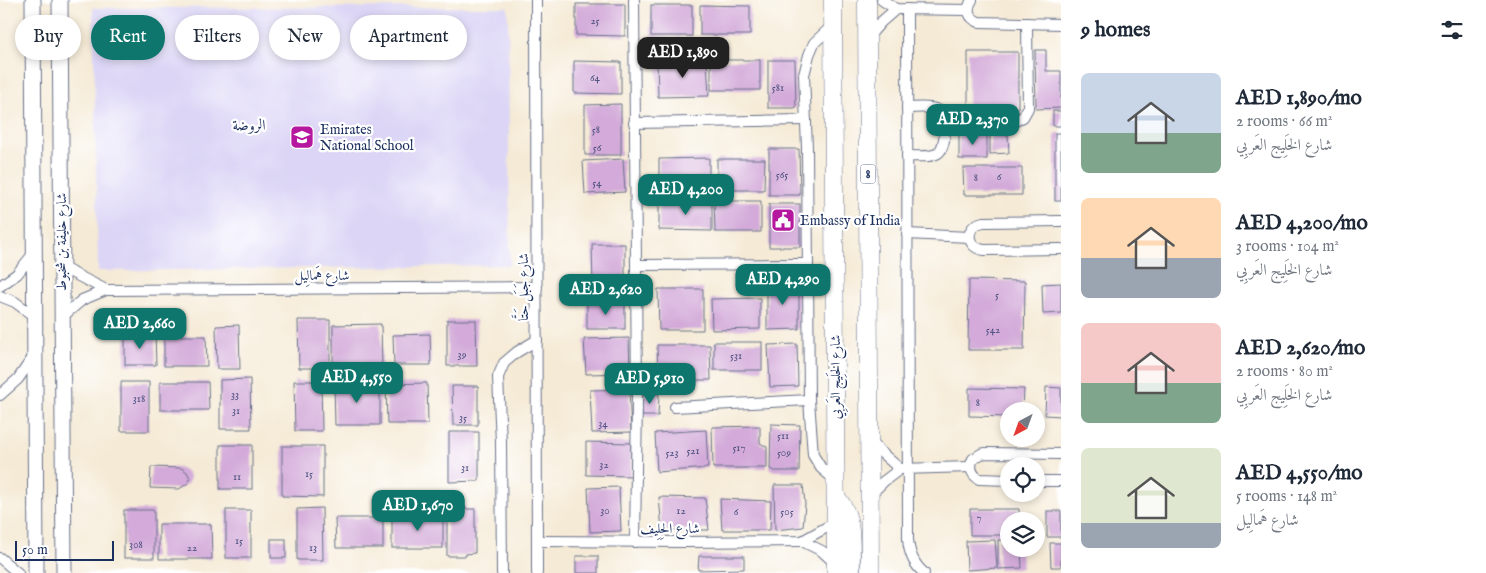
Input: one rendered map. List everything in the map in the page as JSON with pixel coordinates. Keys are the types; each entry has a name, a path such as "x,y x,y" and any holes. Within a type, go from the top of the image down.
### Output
{"highway":[{"name":"شارع الخَلِيج العَربِي","path":"832,0 835,488 841,570"},
{"name":"8","path":"867,0 870,573"},
{"path":"835,488 848,517 841,570"}],"main road":[{"name":"شارع خليفة بن شخبوط","path":"33,0 36,573"},
{"name":"شارع خليفة بن شخبوط","path":"61,1 64,573"}],"street":[{"name":"شارع جَبَل حَتَّا","path":"536,0 537,573"},
{"path":"634,0 637,404 635,542"},
{"path":"882,0 902,9 970,5 971,18 979,22 1061,24"},
{"path":"867,38 881,22 902,9"},
{"path":"902,9 907,108 904,469 908,547 914,562 924,573"},
{"path":"944,119 1014,122 1023,117 1028,103 1027,23"},
{"path":"833,25 814,43 804,75 810,400 813,455 835,488"},
{"path":"907,108 934,109 941,113 944,119 944,145 938,153 934,155 907,156"},
{"path":"634,123 806,120"},
{"path":"1061,222 983,222 972,228 970,236 970,241 976,248 984,250 1061,249"},
{"path":"907,234 970,236"},
{"path":"0,286 17,274 34,253"},
{"path":"636,265 808,264"},
{"name":"شارع هَمالِيل","path":"61,267 106,290"},
{"name":"شارع هَمالِيل","path":"62,317 82,300 106,290 537,287"},
{"path":"0,296 15,302 35,317"},
{"path":"502,573 501,442 498,377 504,363 517,352 537,340"},
{"path":"0,395 18,379 35,356"},
{"name":"شارع الخَلِيج العَربِي","path":"675,408 810,400"},
{"path":"869,440 884,455 904,469"},
{"path":"1000,480 979,479 972,472 973,459 981,454 1061,454"},
{"path":"869,496 884,481 904,469 971,467"},
{"path":"1045,481 1061,481"},
{"name":"شارع الحِلِيف","path":"538,540 635,542 802,540 836,522"},
{"path":"802,540 822,551 841,570"},
{"path":"0,558 18,573"}],"shaded area":[{"name":"Emirates National School","path":"508,7 510,265 98,271 94,60 165,60 165,15 93,15 93,8"}],"building":[{"path":"576,4 625,4 625,36 576,35"},
{"path":"651,5 692,5 692,36 651,36"},
{"path":"700,5 750,6 750,35 700,35"},
{"path":"1035,50 1046,50 1046,71 1061,71 1061,108 1036,109"},
{"path":"968,52 1018,52 1018,112 968,112"},
{"path":"707,60 709,96 658,97 657,61"},
{"path":"711,60 760,60 760,90 711,90"},
{"path":"768,60 795,60 796,108 768,108"},
{"path":"574,61 621,62 621,94 574,93"},
{"path":"621,104 621,155 585,155 585,105"},
{"path":"1053,111 1061,111 1061,126 1053,126"},
{"path":"1055,133 1061,133 1061,201 1055,201"},
{"path":"959,134 987,134 987,159 959,159"},
{"path":"990,135 1008,135 1009,153 990,154"},
{"path":"769,149 799,149 800,195 769,195"},
{"path":"709,158 709,190 659,191 659,159"},
{"path":"623,159 625,192 585,194 583,161"},
{"path":"717,159 765,159 764,190 717,190"},
{"path":"963,168 1022,168 1022,195 964,195"},
{"path":"714,201 761,201 761,232 715,232"},
{"path":"659,202 712,203 712,231 659,230"},
{"path":"769,204 800,204 800,247 769,247"},
{"path":"592,244 625,244 625,288 593,288"},
{"path":"969,280 1025,281 1024,350 968,350"},
{"path":"767,283 799,283 799,329 767,330"},
{"path":"1061,283 1061,313 1043,314 1042,284"},
{"path":"658,289 703,289 703,330 659,330"},
{"path":"760,298 760,329 712,330 711,299"},
{"path":"587,303 625,303 625,329 587,329"},
{"path":"298,320 330,320 330,368 299,368"},
{"path":"447,320 476,320 477,366 447,366"},
{"path":"381,324 382,366 333,366 333,325"},
{"path":"239,325 240,369 217,369 216,326"},
{"path":"125,334 155,334 156,365 125,365"},
{"path":"430,334 431,365 394,365 393,335"},
{"path":"164,336 206,336 207,366 164,366"},
{"path":"629,338 630,373 586,374 584,339"},
{"path":"714,342 762,342 762,370 714,370"},
{"path":"797,344 798,386 770,387 768,345"},
{"path":"657,345 710,345 711,380 658,380"},
{"path":"250,379 251,429 220,429 220,380"},
{"path":"294,381 321,381 322,431 295,431"},
{"path":"121,382 149,382 149,431 121,431"},
{"path":"160,382 208,382 209,410 160,410"},
{"path":"427,383 428,424 387,424 386,384"},
{"path":"334,384 380,384 380,425 335,425"},
{"path":"452,386 478,386 478,425 453,425"},
{"path":"1046,387 1061,388 1061,416 1045,415"},
{"path":"969,388 1024,389 1023,402 1000,402 1000,417 969,416"},
{"path":"629,389 631,432 592,433 590,390"},
{"path":"643,394 659,394 658,416 642,416"},
{"path":"771,424 800,425 799,471 775,471 770,469"},
{"path":"760,426 760,443 767,447 767,468 713,468 712,427"},
{"path":"706,430 708,468 657,472 655,433"},
{"path":"449,432 479,432 479,481 449,482"},
{"path":"586,442 631,443 631,476 586,475"},
{"path":"220,445 252,445 252,489 220,489"},
{"path":"282,446 323,446 323,497 282,496"},
{"path":"151,467 181,468 187,472 190,478 187,484 179,489 150,488"},
{"path":"774,485 803,485 805,504 803,527 775,530"},
{"path":"619,487 621,531 590,532 588,488"},
{"path":"659,497 705,498 709,530 662,530"},
{"path":"720,499 771,501 770,530 722,530"},
{"path":"447,506 465,506 465,509 475,509 475,553 466,554 466,556 447,556"},
{"path":"322,508 323,560 297,560 297,509"},
{"path":"970,509 1019,509 1019,512 1000,512 1000,535 970,535"},
{"path":"124,510 154,510 154,558 124,558"},
{"path":"226,510 251,510 251,558 226,558"},
{"path":"1047,511 1061,511 1061,537 1047,537"},
{"path":"392,516 443,516 443,548 392,548"},
{"path":"335,518 383,518 383,548 336,548"},
{"path":"159,524 211,524 212,559 159,559"},
{"path":"271,539 286,539 286,558 271,558"},
{"path":"995,540 997,568 967,570 966,541"},
{"path":"998,540 1000,540 1000,557 1021,557 1022,568 998,569"},
{"path":"1050,543 1061,543 1061,567 1051,567"},
{"path":"576,556 598,556 598,573 576,573"},
{"path":"699,556 744,556 744,569 698,570"}],"place":[{"name":"Emirates National School","path":"302,137"},
{"name":"Embassy of India","path":"783,220"}],"district":[{"name":"الروضة","path":"249,125"}]}
